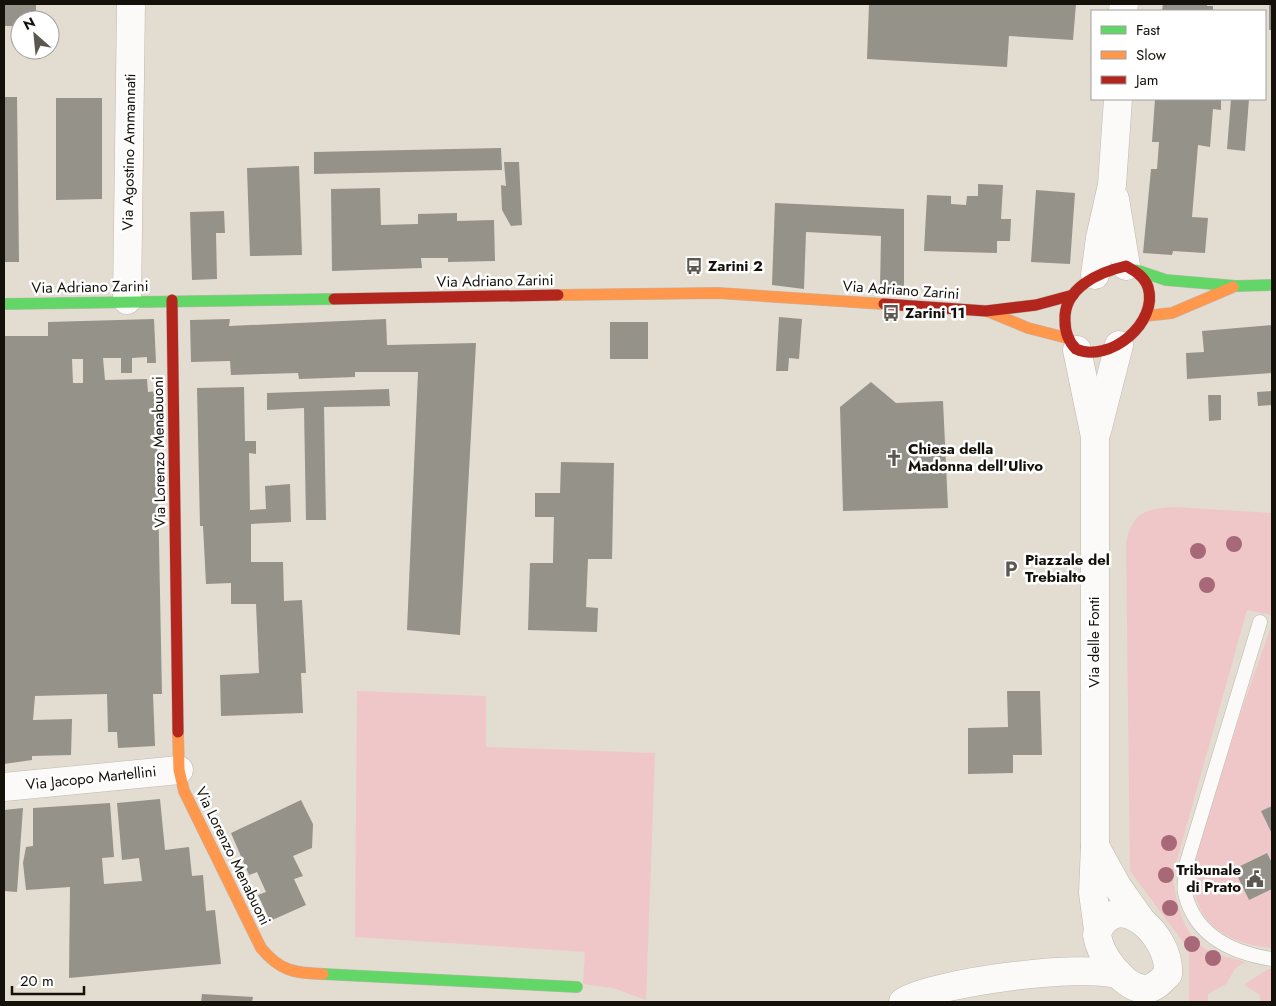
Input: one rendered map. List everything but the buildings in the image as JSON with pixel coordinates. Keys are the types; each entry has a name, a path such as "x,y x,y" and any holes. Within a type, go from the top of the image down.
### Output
{"street":[{"name":"Via Agostino Ammannati","path":"127,300 131,4"},
{"path":"1095,276 1100,238 1112,185 1118,100"},
{"path":"986,311 1072,344 1088,353 1103,352 1120,345 1140,327 1149,299 1146,282 1131,268 1112,185"},
{"path":"1072,344 1064,323 1066,308 1073,295 1095,276 1111,269 1131,268 1166,280 1236,286 1272,285"},
{"path":"1145,316 1172,313 1236,286"},
{"name":"Via Adriano Zarini","path":"4,304 127,300 718,293 986,311"},
{"path":"986,311 1036,305 1073,295"},
{"name":"Via Lorenzo Menabuoni","path":"172,300 179,770 184,791 261,948 270,960 283,970 578,987"},
{"name":"Via delle Fonti","path":"1072,344 1095,438 1095,846 1092,892 1098,933 1105,956 1132,988"},
{"name":"Via delle Fonti","path":"1095,438 1120,345"},
{"name":"Via Jacopo Martellini","path":"4,787 179,770"},
{"name":"Via delle Fonti","path":"1095,846 1117,886 1141,920 1154,932 1164,948 1168,957 1167,1002"},
{"path":"1051,972 1072,962 1098,933 1106,919 1112,915 1130,915 1141,920"},
{"path":"902,1002 912,996 951,986 1051,972 1100,971 1132,988 1146,989 1155,986 1168,974"}],"lane":[{"path":"1260,622 1187,862 1185,892 1193,916 1222,945 1250,956 1272,960"}],"shaded area":[{"path":"1174,507 1272,513 1272,615 1247,610 1173,874 1181,914 1196,941 1213,953 1245,962 1235,969 1226,984 1208,994 1208,1002 1189,1002 1189,950 1130,871 1126,543 1132,525 1142,514 1155,509"},
{"path":"1272,624 1272,806 1261,811 1272,834 1272,863 1266,853 1234,869 1249,900 1272,889 1272,948 1238,941 1212,925 1196,899 1193,883 1193,864 1242,709"},
{"path":"357,691 486,696 486,747 655,753 646,1000 613,988 583,984 585,952 355,937"},
{"path":"1268,969 1272,969 1272,1002 1260,1002 1260,995 1244,985"}],"traffic: fast":[{"path":"1136,270 1166,280 1236,286 1272,285"},
{"path":"4,304 334,299"},
{"path":"323,974 577,987"}],"traffic: slow":[{"path":"1145,316 1172,313 1233,287"},
{"path":"558,295 718,293 884,304"},
{"path":"987,311 1028,328 1067,338"},
{"path":"178,732 179,770 184,791 261,948 275,962 288,969 304,973 323,974"}],"traffic: jam":[{"path":"1126,266 1142,277 1148,287 1149,301 1146,314 1139,326 1128,337 1103,351 1089,352 1076,349 1069,340 1065,321 1066,309 1070,299 1076,291 1094,277 1126,266"},
{"path":"334,299 558,295"},
{"path":"884,304 986,311 1036,305 1073,295"},
{"path":"172,300 178,732"}],"place":[{"name":"Zarini 2","path":"694,266"},
{"name":"Zarini 11","path":"891,313"},
{"name":"Chiesa della Madonna dell'Ulivo","path":"894,458"},
{"name":"Piazzale del Trebialto","path":"1011,569"},
{"name":"Tribunale di Prato","path":"1255,879"}]}
